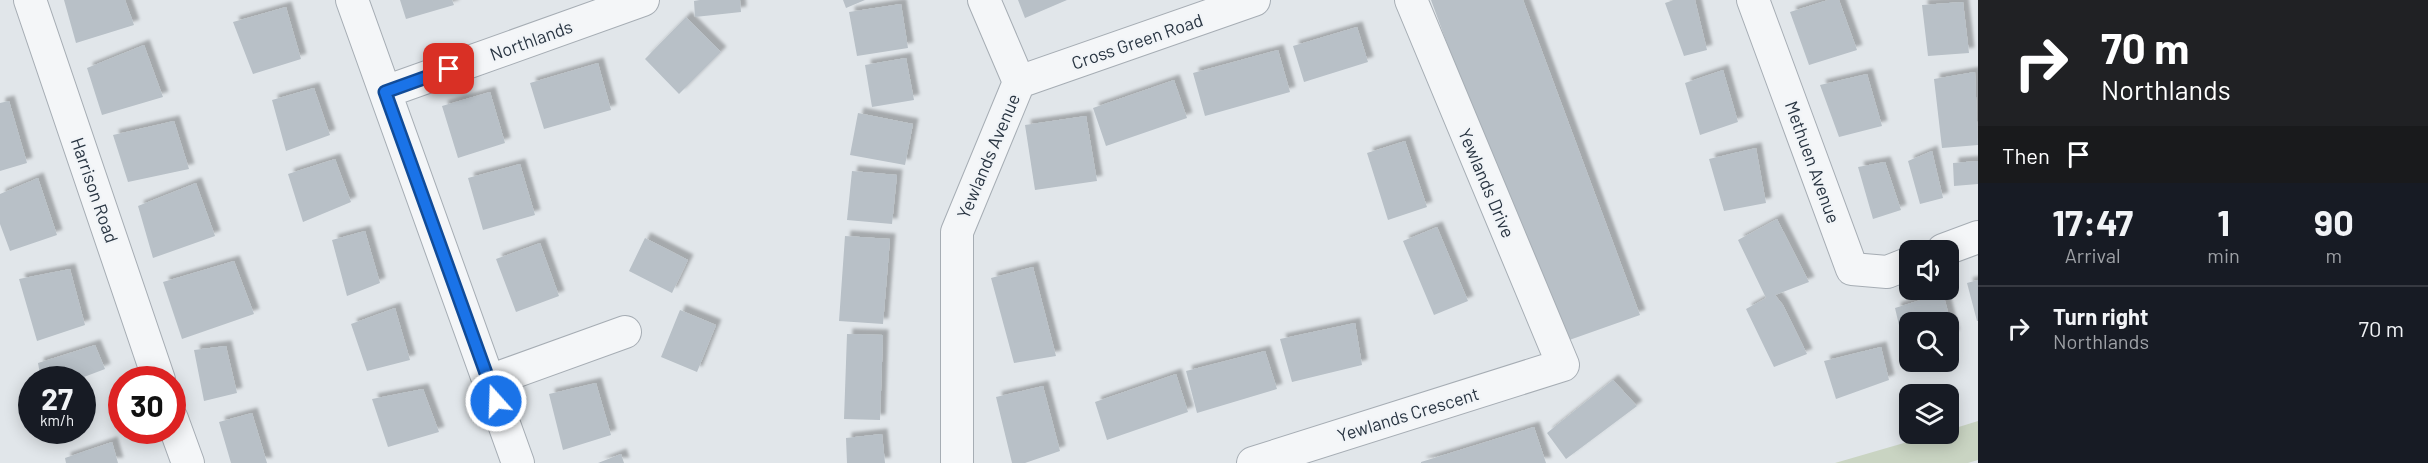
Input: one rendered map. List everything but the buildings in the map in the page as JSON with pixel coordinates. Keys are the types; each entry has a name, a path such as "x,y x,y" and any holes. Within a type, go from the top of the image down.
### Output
{"street":[{"name":"Harrison Road","path":"30,0 154,366"},
{"path":"352,0 518,463"},
{"name":"Northlands","path":"385,92 643,0"},
{"name":"Yewlands Avenue","path":"957,463 957,232 1019,82 984,0"},
{"name":"Cross Green Road","path":"1019,82 1254,0"},
{"name":"Yewlands Drive","path":"1411,0 1563,366"},
{"name":"Methuen Avenue","path":"1752,0 1852,269 1887,272 1899,268"},
{"path":"1959,244 1978,237"},
{"path":"489,381 625,332"},
{"name":"Yewlands Crescent","path":"1253,463 1563,366"},
{"path":"181,444 188,463"}],"green space":[{"path":"1978,421 1978,460 1968,463 1835,463 1901,444 1959,444 1959,427"}],"route":[{"path":"449,69 385,92 496,401"}]}
